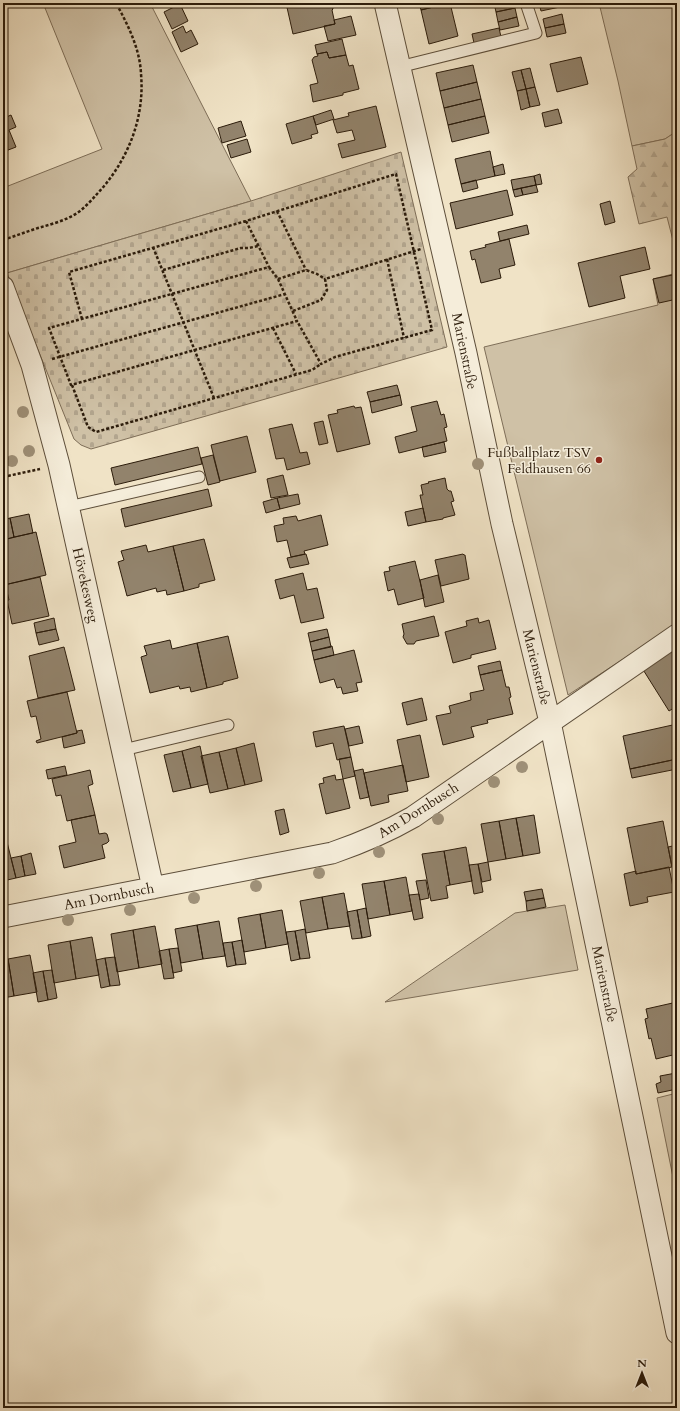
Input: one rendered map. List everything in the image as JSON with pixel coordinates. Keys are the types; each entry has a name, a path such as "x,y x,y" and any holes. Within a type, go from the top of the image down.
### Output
{"street":[{"name":"Marienstraße","path":"385,3 441,243 502,524 550,722 677,1333"},
{"name":"Hövekesweg","path":"3,287 32,365 59,465 153,888"},
{"name":"Am Dornbusch","path":"3,917 332,853 366,841 413,817 677,635"}],"lane":[{"path":"399,67 536,33 526,3"},
{"path":"68,507 199,478"},
{"path":"123,750 228,725"}],"path":[{"path":"3,240 65,220 80,211 106,184 118,167 129,147 139,110 142,91 142,73 136,48 126,22 116,3"},
{"path":"82,319 69,272 246,221 396,174 432,330 335,357 312,370 96,432 88,427 49,328 82,319 269,267"},
{"path":"277,211 306,270"},
{"path":"246,221 269,267 278,279 297,321 321,364"},
{"path":"325,279 441,243"},
{"path":"162,270 241,248 258,246"},
{"path":"153,247 214,398"},
{"path":"387,259 404,338"},
{"path":"278,279 306,270 325,279 327,290 321,300 293,311"},
{"path":"32,365 284,294"},
{"path":"72,385 297,321"},
{"path":"273,328 296,374"},
{"path":"3,477 59,465"}],"green space":[{"path":"43,3 150,3 251,201 7,273 3,262 3,188 102,149"},
{"path":"599,3 677,3 677,131 665,139 632,146"},
{"path":"677,131 677,256 667,217 639,224 628,177 637,169 632,146 665,139"},
{"path":"401,152 447,347 91,449 81,445 74,439 7,273 251,201"},
{"name":"Fußballplatz TSV Feldhausen 66","path":"677,273 677,624 568,695 484,347 658,305 653,279"},
{"path":"565,905 578,970 385,1002 515,913"},
{"path":"677,1093 677,1197 657,1098"}],"building":[{"path":"286,3 332,3 335,24 293,34"},
{"path":"419,3 450,3 421,10"},
{"path":"450,3 458,36 429,44 421,10"},
{"path":"494,3 514,3 515,8 496,12"},
{"path":"539,3 559,3 560,7 541,11"},
{"path":"180,4 188,21 172,29 164,12"},
{"path":"515,8 517,17 498,22 496,12"},
{"path":"562,14 564,24 545,28 543,19"},
{"path":"351,16 356,35 328,41 324,26 335,24 334,20"},
{"path":"517,17 519,26 500,30 498,22"},
{"path":"564,24 566,33 547,37 545,28"},
{"path":"183,26 186,33 191,30 198,44 181,52 172,32"},
{"path":"499,28 501,37 474,43 472,34"},
{"path":"342,39 346,55 329,58 327,52 317,54 315,45"},
{"path":"327,52 329,58 346,55 349,66 353,65 359,89 343,93 343,95 313,102 310,85 318,83 312,60 314,57 318,56 317,54"},
{"path":"581,57 588,84 557,92 550,64"},
{"path":"473,65 477,82 440,91 436,73"},
{"path":"530,68 535,87 526,89 521,70"},
{"path":"521,70 526,89 517,91 512,72"},
{"path":"477,82 481,99 444,108 440,91"},
{"path":"535,87 540,105 530,107 526,89"},
{"path":"526,89 530,107 521,110 517,91"},
{"path":"481,99 485,116 448,125 444,108"},
{"path":"376,106 386,147 342,158 338,144 355,140 352,130 337,133 333,120 349,116 348,113"},
{"path":"558,109 562,123 545,127 542,113"},
{"path":"331,110 334,119 316,125 313,116"},
{"path":"11,115 16,127 9,130 16,147 3,152 3,116 4,118"},
{"path":"313,116 318,133 311,135 312,138 292,144 286,124"},
{"path":"485,116 489,133 452,142 448,125"},
{"path":"241,121 246,136 222,143 218,128"},
{"path":"247,139 251,152 231,158 227,145"},
{"path":"490,151 495,176 461,184 455,159"},
{"path":"503,164 505,174 495,176 493,167"},
{"path":"540,174 542,184 536,185 534,176"},
{"path":"534,176 536,185 513,190 511,180"},
{"path":"476,180 478,188 463,192 461,184"},
{"path":"536,185 538,192 523,195 521,188"},
{"path":"521,188 523,195 515,197 513,190"},
{"path":"507,190 513,215 456,229 450,203"},
{"path":"610,201 615,222 605,225 600,204"},
{"path":"527,225 529,234 500,241 498,232"},
{"path":"509,239 515,265 499,269 501,278 481,283 475,259 472,260 470,251 486,247 485,245"},
{"path":"645,247 650,269 620,276 625,298 589,307 578,263"},
{"path":"677,274 677,299 659,303 653,279"},
{"path":"397,385 400,395 370,402 367,392"},
{"path":"400,395 402,405 372,413 370,402"},
{"path":"437,401 441,415 444,414 447,427 444,428 447,441 399,453 395,437 417,431 411,407"},
{"path":"354,406 355,408 361,407 370,444 337,452 328,415 338,413 337,410"},
{"path":"323,421 328,443 319,445 314,423"},
{"path":"292,424 300,453 307,452 310,464 287,470 284,458 276,459 269,429"},
{"path":"247,436 256,472 220,481 211,445"},
{"path":"444,442 446,452 424,457 422,447"},
{"path":"198,447 202,464 115,485 111,468"},
{"path":"213,455 220,482 208,485 201,458"},
{"path":"283,475 288,495 271,498 267,479"},
{"path":"445,478 447,489 451,491 454,501 451,502 455,515 426,522 420,495 423,495 421,485"},
{"path":"208,489 212,506 125,527 121,509"},
{"path":"298,494 300,504 280,509 277,498"},
{"path":"277,498 280,509 266,513 263,502"},
{"path":"423,508 426,522 408,526 405,512"},
{"path":"29,514 33,533 14,537 10,518"},
{"path":"321,515 328,545 304,551 305,554 291,557 287,540 277,542 274,526 284,524 283,518 296,516 298,521"},
{"path":"10,518 14,537 3,540 3,520"},
{"path":"36,532 46,575 4,585 3,540"},
{"path":"204,539 215,580 199,584 199,587 184,591 173,546"},
{"path":"146,545 148,552 173,546 184,591 167,595 166,590 157,592 156,588 127,596 118,562 124,560 121,551"},
{"path":"306,554 309,564 290,568 287,558"},
{"path":"463,554 465,555 469,579 441,586 435,560"},
{"path":"415,561 424,598 398,605 394,589 388,591 384,572 390,571 389,567"},
{"path":"303,573 307,590 317,588 324,618 301,623 294,595 280,599 275,580"},
{"path":"438,575 444,602 425,607 420,580"},
{"path":"40,577 49,616 12,624 7,600 9,600 6,587 4,587 4,585"},
{"path":"434,616 439,636 416,641 414,644 407,644 403,637 404,634 402,624"},
{"path":"54,618 56,629 36,633 34,623"},
{"path":"478,618 479,623 489,620 496,649 471,655 471,658 453,663 445,632 467,626 466,621"},
{"path":"56,629 59,640 39,645 36,633"},
{"path":"327,629 329,637 310,642 308,633"},
{"path":"228,636 238,678 207,688 197,643"},
{"path":"329,637 331,647 312,651 310,642"},
{"path":"170,640 172,649 197,643 207,688 191,692 190,687 180,689 179,686 150,693 141,657 147,655 144,646"},
{"path":"332,646 334,655 314,660 312,651"},
{"path":"677,646 677,706 669,711 642,668"},
{"path":"64,647 75,690 38,698 29,656"},
{"path":"354,650 362,682 356,683 358,691 343,694 341,687 337,688 334,679 320,683 314,660"},
{"path":"500,661 502,670 480,675 478,666"},
{"path":"502,670 506,687 509,687 511,697 509,698 513,714 487,720 488,723 471,727 474,737 443,745 436,716 451,713 449,706 471,700 470,693 484,690 480,675"},
{"path":"67,692 77,733 37,743 36,741 41,739 36,716 31,717 27,701"},
{"path":"422,698 427,720 407,725 402,703"},
{"path":"677,724 677,759 630,769 623,736"},
{"path":"344,726 351,757 337,760 333,743 316,747 313,732"},
{"path":"359,726 363,743 349,746 345,729"},
{"path":"82,730 85,743 64,748 62,737"},
{"path":"420,735 429,777 406,782 397,740"},
{"path":"254,743 262,781 245,785 236,748"},
{"path":"200,746 208,784 191,788 182,751"},
{"path":"236,748 245,785 228,789 219,752"},
{"path":"182,751 191,788 173,792 164,755"},
{"path":"219,752 228,789 210,793 201,756"},
{"path":"351,757 355,776 343,779 339,759"},
{"path":"677,759 677,769 632,778 630,769"},
{"path":"403,765 408,791 388,795 389,802 371,806 364,773"},
{"path":"65,766 67,775 48,779 46,770"},
{"path":"363,769 369,797 360,799 354,771"},
{"path":"90,770 93,784 88,786 95,815 67,821 61,795 56,796 52,779"},
{"path":"335,775 336,780 343,779 350,808 326,814 319,784 324,783 323,778"},
{"path":"284,809 289,832 280,835 275,811"},
{"path":"95,815 99,834 107,834 109,841 102,845 105,858 64,868 59,846 76,842 71,820"},
{"path":"534,815 540,853 523,856 516,818"},
{"path":"516,818 523,856 506,859 499,821"},
{"path":"499,821 506,859 488,862 481,824"},
{"path":"663,821 672,867 636,874 627,828"},
{"path":"5,834 16,878 3,881 3,835"},
{"path":"677,845 677,866 672,867 668,847"},
{"path":"466,847 472,881 450,885 444,851"},
{"path":"444,851 450,885 446,886 448,898 431,901 422,854"},
{"path":"31,853 36,874 25,876 21,856"},
{"path":"21,856 25,876 16,878 11,858"},
{"path":"488,862 491,880 482,882 478,864"},
{"path":"478,864 483,892 474,894 469,865"},
{"path":"669,867 674,892 647,897 648,902 630,906 624,874 636,871 636,874"},
{"path":"406,877 412,911 390,915 384,881"},
{"path":"426,880 429,898 420,900 416,881"},
{"path":"384,881 390,915 368,919 362,884"},
{"path":"542,889 544,898 526,901 524,892"},
{"path":"344,893 350,926 328,929 322,897"},
{"path":"419,894 423,918 414,920 409,895"},
{"path":"322,897 328,929 306,933 300,901"},
{"path":"544,898 546,907 527,911 526,901"},
{"path":"366,908 371,936 362,938 357,910"},
{"path":"282,910 288,944 266,948 260,914"},
{"path":"357,910 362,938 352,939 347,912"},
{"path":"260,914 266,948 244,952 238,918"},
{"path":"219,921 225,956 203,959 197,925"},
{"path":"197,925 203,959 181,963 175,929"},
{"path":"155,926 162,964 139,968 133,930"},
{"path":"305,929 310,958 300,959 295,931"},
{"path":"133,930 139,968 117,972 111,934"},
{"path":"295,931 300,959 291,961 286,932"},
{"path":"92,937 99,975 76,979 70,941"},
{"path":"242,940 246,964 236,965 232,942"},
{"path":"70,941 76,979 54,983 48,945"},
{"path":"232,942 236,965 227,967 223,943"},
{"path":"178,948 182,971 173,973 169,949"},
{"path":"169,949 174,978 164,979 159,951"},
{"path":"30,955 37,992 14,996 8,959"},
{"path":"115,957 120,985 110,986 105,958"},
{"path":"105,958 110,986 101,988 96,960"},
{"path":"8,959 14,996 3,998 3,960"},
{"path":"52,970 57,998 48,1000 43,971"},
{"path":"43,971 48,1000 38,1002 33,973"},
{"path":"677,1002 677,1054 656,1059 651,1038 649,1039 645,1019 648,1018 646,1009"},
{"path":"676,1073 677,1089 658,1093 656,1084 661,1082 660,1076"}],"place":[{"name":"Fußballplatz TSV Feldhausen 66","path":"599,460"}]}
